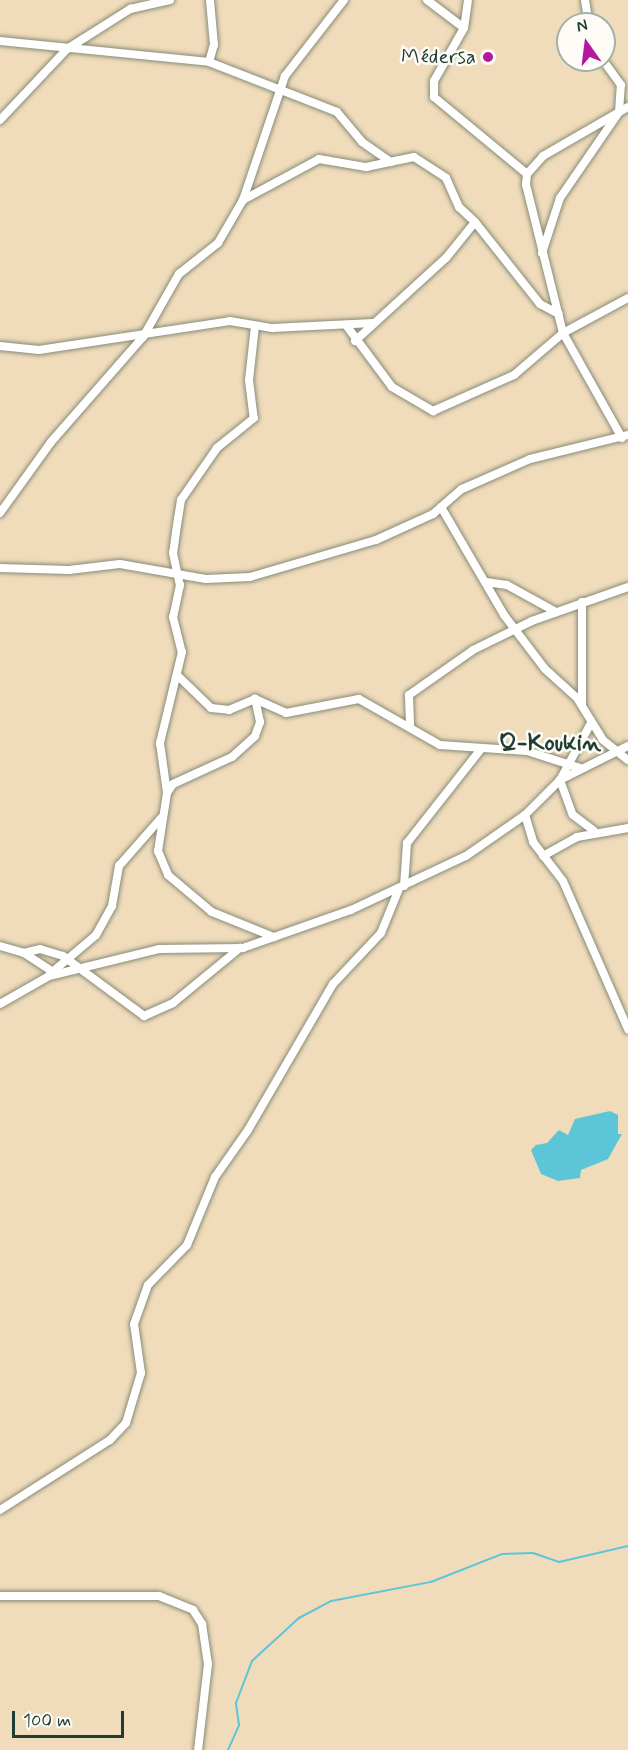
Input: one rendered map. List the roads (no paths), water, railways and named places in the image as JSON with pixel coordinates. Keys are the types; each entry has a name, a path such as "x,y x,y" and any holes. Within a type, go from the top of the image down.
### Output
{"street":[{"path":"0,120 67,48 130,9 170,0"},
{"path":"209,62 214,45 210,0"},
{"path":"0,513 51,442 143,337 171,283 218,243 243,200 278,91 305,45 344,0"},
{"path":"427,0 464,28"},
{"path":"0,568 69,570 120,564 211,580 250,577 376,540 441,507 462,489 530,459 625,436 563,333 542,253 527,174 434,97 434,81 464,28 468,0"},
{"path":"0,41 209,62 278,91 337,112 362,142 391,162"},
{"path":"542,253 560,198 619,112 621,85 612,72"},
{"path":"527,174 543,156 628,107"},
{"path":"243,200 318,159 366,167 419,158 442,174 459,207 475,222 540,304 559,314"},
{"path":"355,341 446,258 475,222"},
{"path":"346,325 355,341 395,390 428,411 456,405 514,375 563,333 628,298"},
{"path":"0,346 39,350 143,337 222,321 255,326 373,323"},
{"path":"255,326 249,380 254,418 217,448 181,500 172,553 180,585 173,617 182,652 160,743 167,793 158,851 168,875 212,912 274,937"},
{"path":"441,507 486,582 545,669 582,704 591,723 615,752 628,760"},
{"path":"486,582 507,585 556,612"},
{"path":"410,724 409,695 473,650 517,628 628,586"},
{"path":"582,602 582,704"},
{"path":"177,675 211,708 229,710 255,699 286,713 333,700 359,699 410,724 440,745 527,751 580,768"},
{"path":"167,793 173,784 232,758 255,736 260,722 255,699"},
{"path":"591,723 560,780 573,815 594,831"},
{"path":"0,946 24,953 51,974 78,971 159,949 240,948 401,888 466,856 525,814 560,780 628,746"},
{"path":"0,1510 110,1440 126,1423 141,1373 134,1324 148,1285 187,1245 215,1177 248,1130 333,984 381,933 401,888 407,843 482,749"},
{"path":"525,814 543,856 563,881 628,1029"},
{"path":"0,1004 51,974 102,926 112,906 119,866 163,817"},
{"path":"543,856 594,831 628,828"},
{"path":"24,953 40,949 68,959 78,971 135,1013 148,1015 173,1003 240,948"},
{"path":"0,1596 159,1596 192,1610 202,1624 208,1664 198,1750"}],"water":[{"path":"610,1111 618,1115 618,1134 622,1134 608,1159 581,1170 580,1178 558,1181 541,1174 531,1150 536,1145 547,1143 559,1130 568,1135 575,1119"}],"waterway":[{"path":"228,1750 239,1725 236,1703 252,1661 299,1618 331,1601 431,1582 502,1554 533,1553 559,1562 628,1546"}],"place":[{"name":"Médersa","path":"488,57"}],"district":[{"name":"Q-Koukin","path":"550,744"}]}
